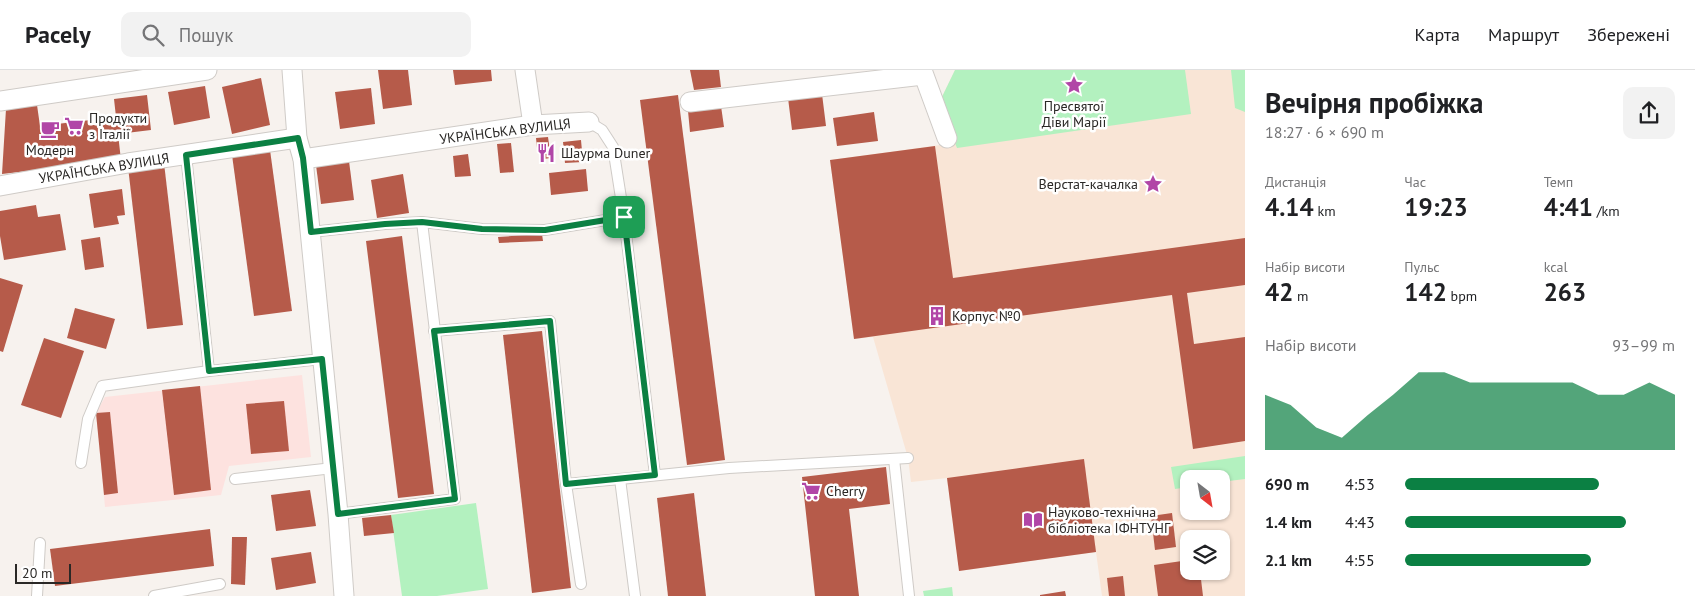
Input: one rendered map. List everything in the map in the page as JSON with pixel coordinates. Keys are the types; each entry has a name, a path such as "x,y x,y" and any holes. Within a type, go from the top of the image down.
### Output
{"street":[{"path":"0,100 207,70"},
{"path":"292,70 298,138 303,158 320,320 344,596"},
{"path":"525,70 533,125"},
{"path":"690,102 922,72 947,138"},
{"name":"УКРАЇНСЬКА ВУЛИЦЯ","path":"303,158 533,125 589,122"},
{"name":"УКРАЇНСЬКА ВУЛИЦЯ","path":"0,186 128,163 298,138"}],"lane":[{"path":"589,122 602,130 613,148 624,217 655,475"},
{"path":"186,155 209,371"},
{"path":"311,232 422,222 482,229 545,230 624,217"},
{"path":"338,514 455,499 422,222"},
{"path":"434,331 550,321 566,484 580,584"},
{"path":"81,463 88,419 102,386 209,371 322,359"},
{"path":"566,484 729,468 908,458"},
{"path":"894,459 909,596"},
{"path":"235,479 333,468"},
{"path":"620,479 635,596"},
{"path":"37,596 40,543"},
{"path":"154,596 220,584"}],"shaded area":[{"path":"955,70 1245,70 1245,596 1102,596 1096,552 959,571 947,478 911,482 908,458 873,337 854,339 830,160 955,143 939,103"},
{"path":"302,375 311,457 229,466 221,495 105,507 96,413 105,397"}],"green space":[{"path":"955,70 1185,70 1191,114 957,148 939,103"},
{"path":"1231,70 1245,70 1245,112 1235,108"},
{"path":"1245,456 1245,479 1230,481 1230,470 1180,470 1180,488 1175,489 1171,467"},
{"path":"476,503 488,589 437,596 402,596 391,515"},
{"path":"952,587 953,596 924,596 923,591"}],"building":[{"path":"378,70 408,70 412,105 383,109"},
{"path":"453,70 491,70 492,81 455,85"},
{"path":"690,70 719,70 721,87 694,90"},
{"path":"261,78 270,125 232,134 222,87"},
{"path":"205,86 210,118 174,125 168,92"},
{"path":"371,88 375,124 340,129 335,92"},
{"path":"822,94 826,126 792,130 788,98"},
{"path":"147,95 151,130 118,134 121,160 2,174 6,109 37,105 40,126 116,117 114,99"},
{"path":"678,95 725,460 687,465 640,100"},
{"path":"721,106 724,127 690,132 688,111"},
{"path":"874,112 878,141 837,146 833,118"},
{"name":"Шаурма Duner","path":"548,137 551,158 543,159 541,147 537,148 536,138"},
{"path":"581,140 583,162 565,163 563,142"},
{"path":"511,143 514,172 500,173 497,144"},
{"name":"Корпус №0","path":"935,146 953,278 1245,238 1245,285 1187,293 1194,344 1245,337 1245,441 1193,449 1172,295 854,339 830,160"},
{"path":"270,150 292,311 254,316 232,155"},
{"path":"468,154 471,176 455,177 453,156"},
{"path":"349,161 354,200 321,204 316,165"},
{"path":"164,163 183,325 147,329 128,167"},
{"path":"586,169 588,191 551,195 549,173"},
{"path":"403,174 409,213 377,218 371,180"},
{"path":"122,189 125,215 117,216 119,224 94,228 89,194"},
{"path":"36,205 38,217 60,214 66,250 4,260 0,236 0,211"},
{"path":"542,234 543,241 499,243 498,237"},
{"path":"402,236 434,494 398,498 366,241"},
{"path":"100,237 104,267 85,270 81,240"},
{"path":"0,278 23,285 3,352 0,351"},
{"path":"75,308 115,319 106,349 67,338"},
{"path":"542,331 571,588 532,593 503,335"},
{"path":"44,338 84,351 61,418 21,405"},
{"path":"200,386 211,490 174,495 162,390"},
{"path":"284,401 289,451 251,454 246,404"},
{"path":"110,412 118,493 104,495 96,413"},
{"path":"1084,459 1096,552 959,571 947,478"},
{"path":"886,467 890,504 849,509 859,596 815,596 802,477"},
{"path":"310,490 316,526 276,531 271,495"},
{"path":"694,493 706,596 668,596 657,498"},
{"path":"1172,513 1176,547 1155,550 1151,516"},
{"path":"391,515 394,533 364,536 362,518"},
{"path":"210,529 214,566 55,586 50,549"},
{"path":"232,537 247,537 245,585 231,584"},
{"path":"311,552 316,583 276,590 271,558"},
{"path":"1180,561 1180,580 1201,580 1203,596 1158,596 1154,565"},
{"path":"1123,576 1125,596 1109,596 1107,578"},
{"path":"1065,591 1066,596 1040,596 1040,595"}],"place":[{"name":"Пресвятої Діви Марії","path":"1074,85"},
{"name":"Продукти з Італії","path":"74,126"},
{"name":"Модерн","path":"50,129"},
{"name":"Шаурма Duner","path":"546,153"},
{"name":"Верстат-качалка","path":"1153,184"},
{"name":"Корпус №0","path":"937,316"},
{"name":"Cherry","path":"811,491"},
{"name":"Науково-технічна бібліотека ІФНТУНГ","path":"1033,520"}],"route":[{"path":"298,138 303,158 311,232 422,222 482,229 545,230 624,217 655,475 566,484 550,321 434,331 455,499 338,514 322,359 209,371 186,155 298,138"}]}
